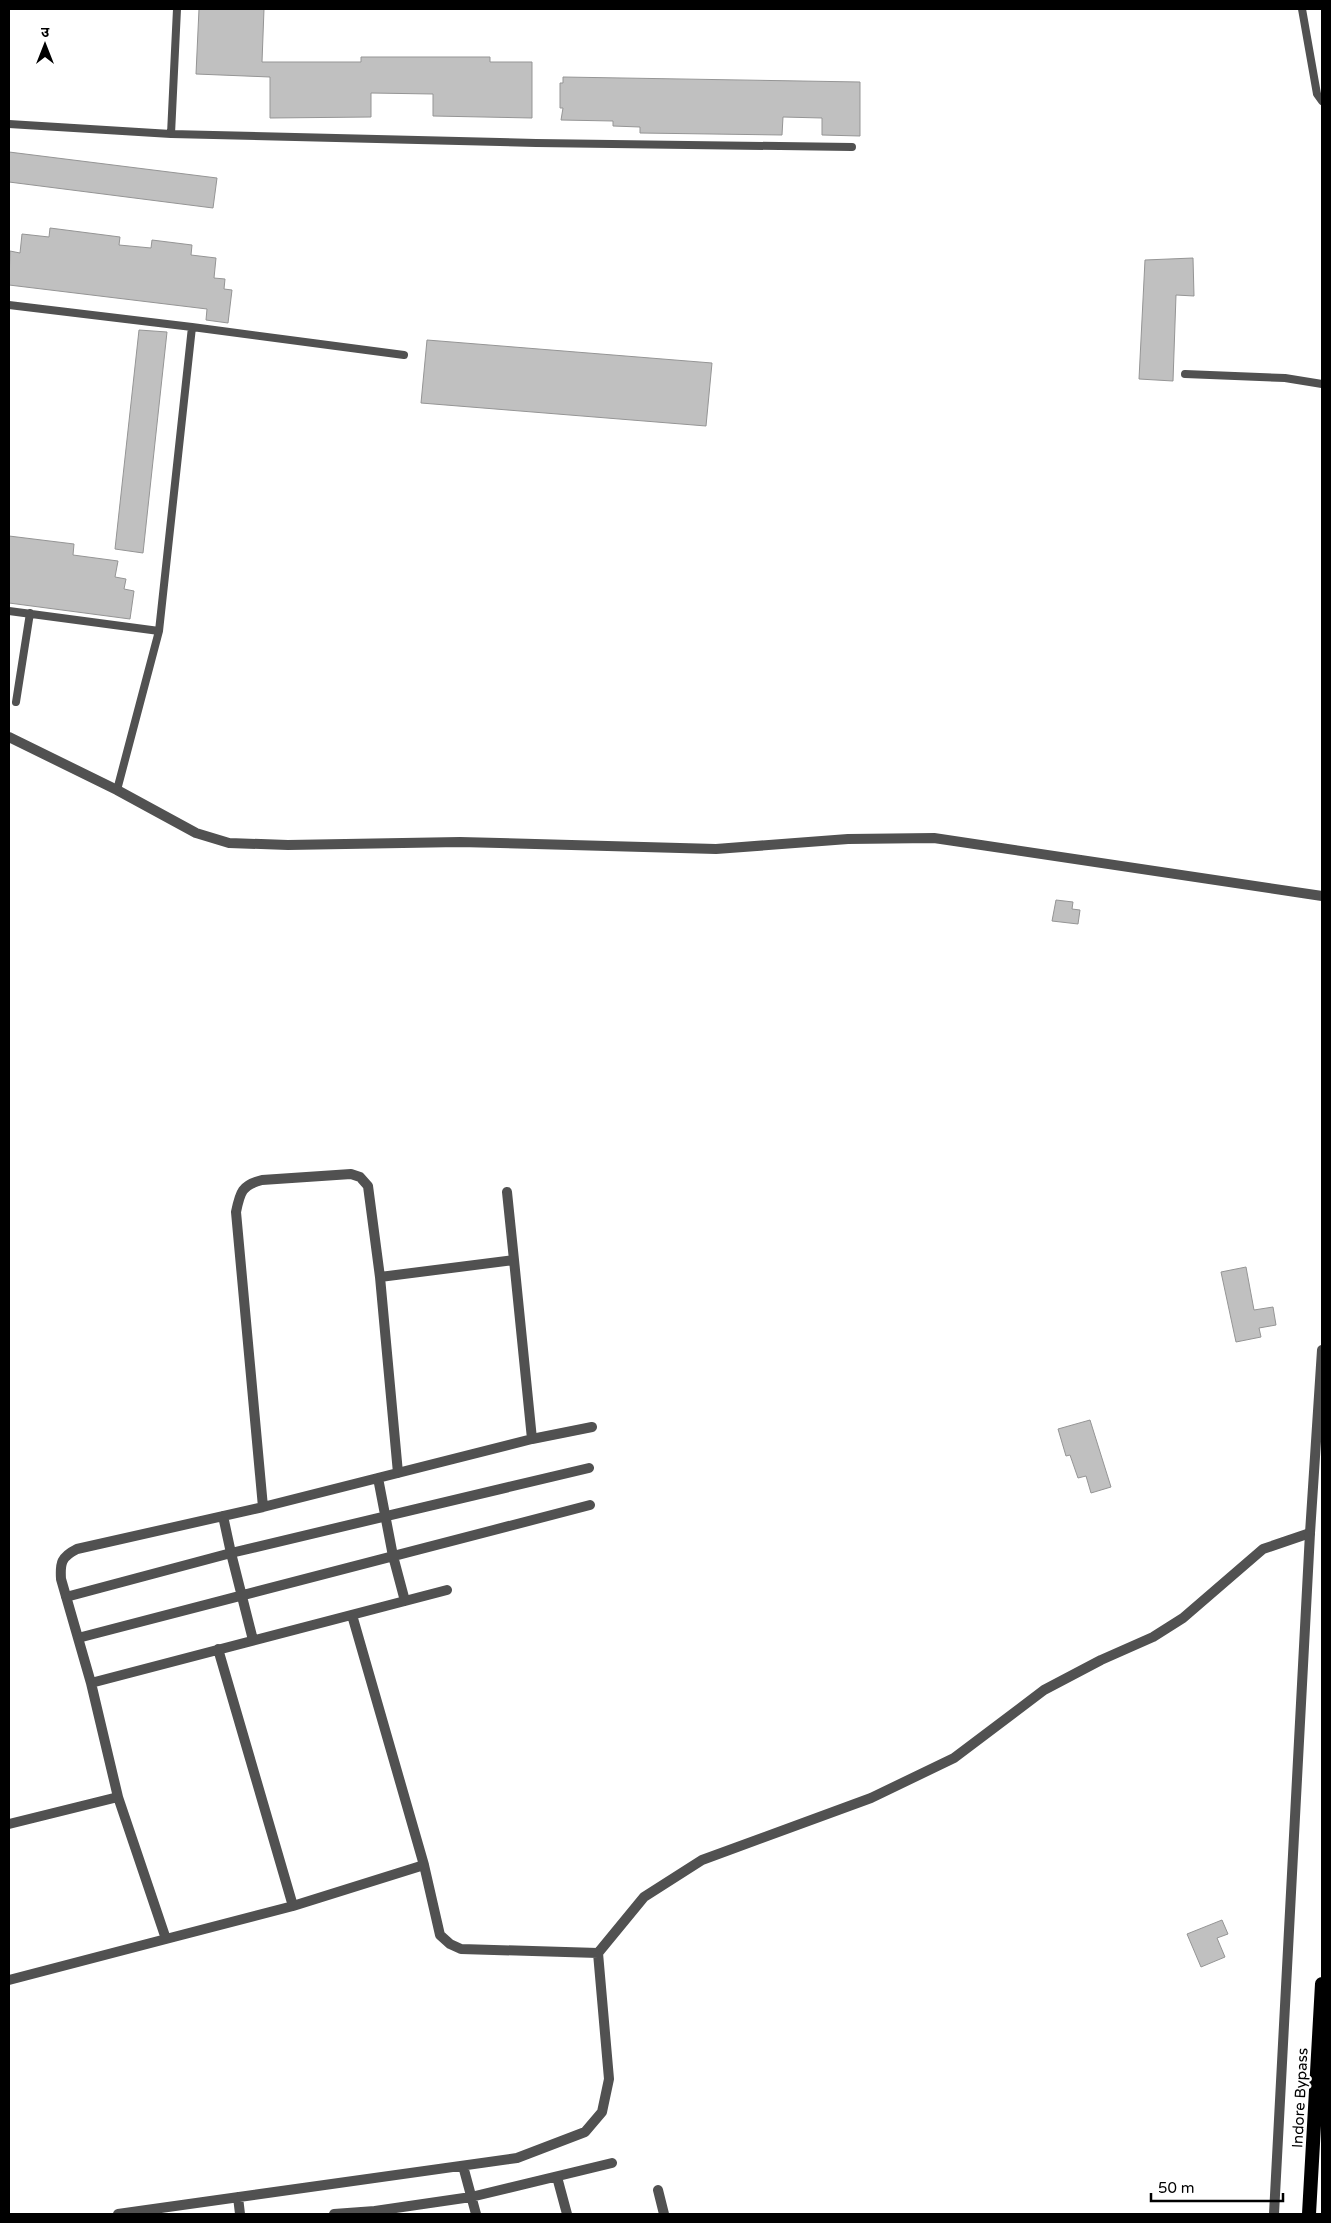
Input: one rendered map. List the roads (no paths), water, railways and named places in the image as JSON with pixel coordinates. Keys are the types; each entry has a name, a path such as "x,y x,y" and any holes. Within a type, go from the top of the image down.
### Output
{"highway":[{"name":"Indore Bypass","path":"1309,2214 1322,1984"}],"street":[{"path":"9,737 117,790 196,833 230,843 288,845 460,842 716,849 848,839 934,838 1322,896"},
{"path":"263,1507 236,1212 240,1194 250,1183 262,1180 350,1174 360,1177 370,1191 398,1473"},
{"path":"508,1192 532,1439"},
{"path":"380,1277 514,1260"},
{"path":"1274,2214 1310,1533 1322,1350"},
{"path":"166,1939 118,1797 91,1683 61,1579 60,1564 66,1554 77,1549 263,1507 532,1439 592,1427"},
{"path":"66,1597 231,1553 589,1468"},
{"path":"378,1478 384,1517 404,1601"},
{"path":"78,1638 590,1505"},
{"path":"223,1516 253,1640"},
{"path":"118,2214 517,2158 585,2132 602,2112 609,2079 598,1953 644,1897 702,1860 872,1798 954,1758 1044,1690 1101,1660 1153,1637 1183,1618 1263,1549 1310,1533"},
{"path":"91,1683 448,1590"},
{"path":"352,1615 424,1865 440,1935 450,1944 461,1950 598,1953"},
{"path":"218,1649 293,1906"},
{"path":"9,1824 118,1797"},
{"path":"9,1980 293,1906 424,1865"},
{"path":"334,2214 375,2213 471,2197 612,2163"},
{"path":"463,2166 476,2214"},
{"path":"557,2177 567,2214"},
{"path":"658,2190 664,2214"},
{"path":"238,2198 240,2214"}],"lane":[{"path":"171,134 178,9"},
{"path":"1302,9 1317,94 1322,101"},
{"path":"9,124 171,134 536,143 852,147"},
{"path":"9,305 404,355"},
{"path":"117,790 159,631 192,327"},
{"path":"1185,374 1285,378 1322,384"},
{"path":"9,611 159,631"},
{"path":"16,702 30,614"}]}
